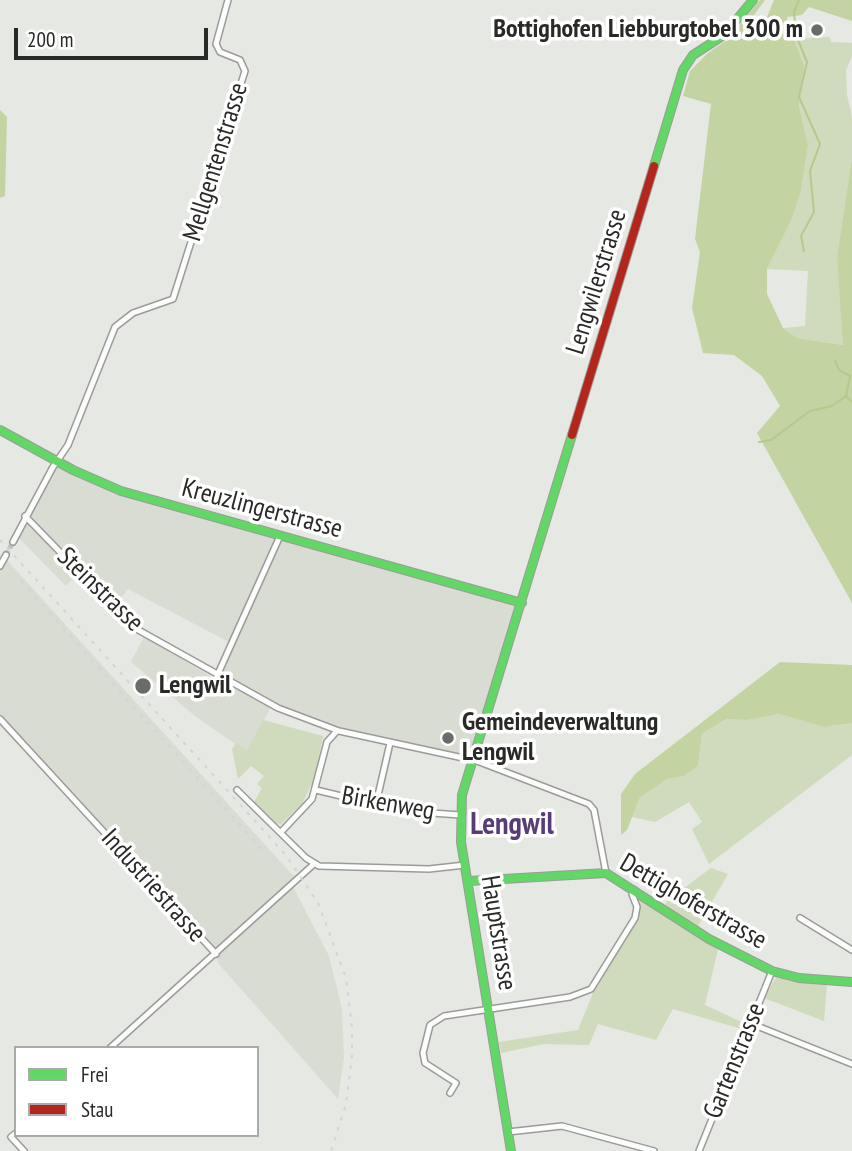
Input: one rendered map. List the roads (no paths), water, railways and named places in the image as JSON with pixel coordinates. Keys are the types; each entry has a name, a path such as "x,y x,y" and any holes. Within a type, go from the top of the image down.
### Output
{"street":[{"name":"Mellgentenstrasse","path":"57,462 68,445 115,327 134,313 173,299 245,71 240,60 220,52 216,44 228,0"},
{"name":"Lengwilerstrasse","path":"522,603 683,70 693,55 724,36 753,0"},
{"name":"Kreuzlingerstrasse","path":"0,430 57,462 130,494 522,603"},
{"path":"13,542 57,462"},
{"name":"Steinstrasse","path":"25,516 127,622 217,676 297,718 339,731 472,761 589,804 594,810 606,873"},
{"path":"217,676 280,536"},
{"path":"0,566 6,555"},
{"name":"Hauptstrasse","path":"511,1151 460,815 472,761 522,603"},
{"name":"Industriestrasse","path":"0,719 216,954 314,864"},
{"path":"281,832 302,811 316,790 328,738 339,731"},
{"path":"376,804 390,743"},
{"path":"237,790 314,864 429,869 466,865"},
{"name":"Birkenweg","path":"316,790 404,810 460,815"},
{"name":"Dettighoferstrasse","path":"470,881 606,873 709,939 772,971 799,978 852,982"},
{"path":"456,1083 425,1063 423,1053 430,1025 439,1018 570,997 591,989 635,918 637,907 632,894 635,890"},
{"path":"800,918 852,950"},
{"path":"112,1046 216,954"},
{"name":"Gartenstrasse","path":"699,1151 772,971"},
{"path":"752,1024 852,1063"},
{"path":"450,1094 460,1075"},
{"path":"508,1132 562,1126 654,1151"},
{"path":"14,1135 11,1137 24,1151"}],"waterway":[{"path":"799,0 794,12 796,35 807,62 799,97 820,144 810,171 814,212 801,236 804,251"},
{"path":"835,361 839,370 850,376 846,396 852,402"},
{"path":"759,442 771,440 810,411 832,406 846,396"}],"tunnel":[{"path":"6,555 13,542"}],"railway":[{"path":"0,540 285,854 318,903 346,978 352,1027 352,1056 346,1104 331,1151"},
{"path":"21,581 266,854"}],"place":[{"name":"Bottighofen Liebburgtobel 300 m","path":"817,30"},
{"name":"Lengwil","path":"143,686"},
{"name":"Gemeindeverwaltung Lengwil","path":"448,738"}],"district":[{"name":"Lengwil","path":"512,825"}]}
